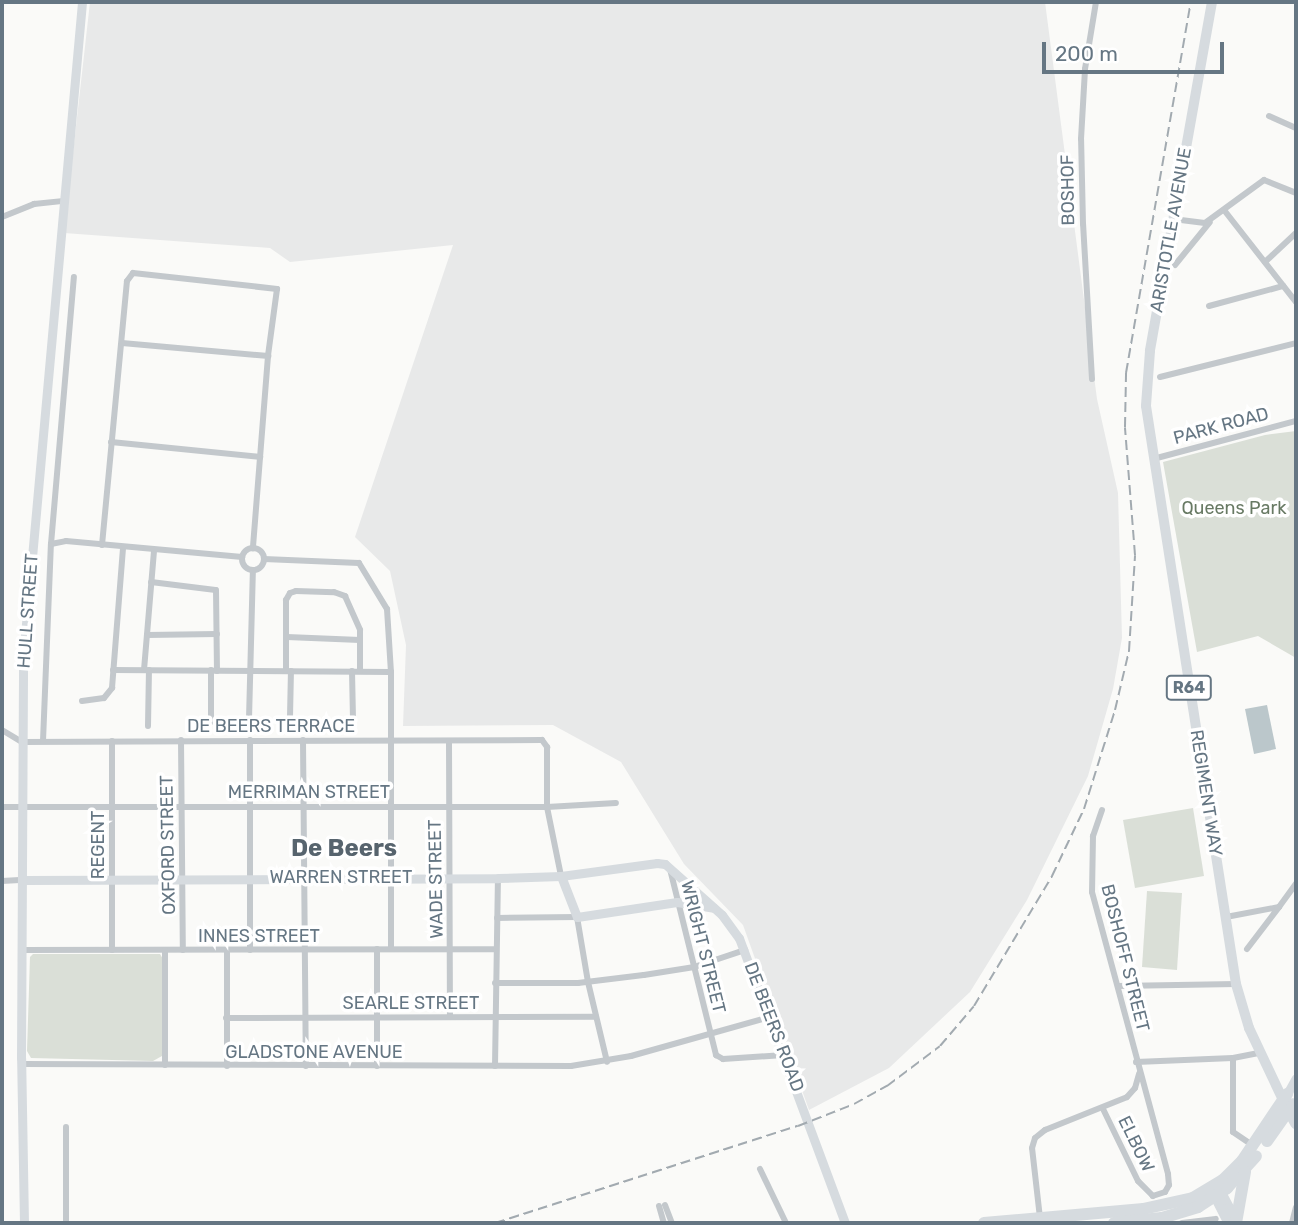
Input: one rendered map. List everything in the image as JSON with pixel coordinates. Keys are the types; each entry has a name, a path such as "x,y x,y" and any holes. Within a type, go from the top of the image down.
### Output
{"highway":[{"path":"984,1223 1040,1221 1161,1207 1216,1190 1291,1103"},
{"path":"1291,1103 1296,1123"},
{"path":"1232,1223 1245,1172 1291,1103"},
{"path":"1114,1223 1172,1216 1245,1172"}],"main road":[{"name":"ARISTOTLE AVENUE","path":"1153,459 1147,415 1147,378 1212,2"},
{"name":"REGIMENT WAY","path":"1153,459 1236,984 1259,1053 1291,1103"}],"street":[{"name":"HULL STREET","path":"24,1223 21,1064 23,657 82,2"},
{"name":"BOSHOF","path":"1093,379 1083,224 1081,139 1084,78 1096,2"},
{"path":"1269,116 1296,128"},
{"path":"1175,265 1213,218 1264,180 1296,193"},
{"path":"2,217 34,204 64,201"},
{"path":"1224,209 1296,302"},
{"path":"1173,219 1202,223 1213,218"},
{"path":"1265,262 1296,233"},
{"path":"102,545 127,281 130,274 276,289 253,548"},
{"path":"51,544 74,278"},
{"path":"1209,306 1283,286"},
{"path":"122,343 268,356"},
{"path":"1160,377 1296,343"},
{"name":"PARK ROAD","path":"1153,459 1296,421"},
{"path":"111,442 260,457"},
{"name":"HULL STREET","path":"43,741 51,544 66,541 242,557"},
{"path":"82,701 108,696 113,670 123,548"},
{"path":"253,548 260,550 264,559 262,565 253,570 243,564 242,557 244,551 253,548"},
{"path":"148,726 147,635 154,550"},
{"path":"264,559 359,563 387,609 391,672 391,949"},
{"path":"249,719 253,570"},
{"path":"151,582 216,590 217,634 211,722"},
{"path":"290,718 286,600 290,593 334,592 345,596 354,611 360,640 353,719"},
{"path":"147,635 217,634"},
{"path":"287,637 360,640"},
{"path":"113,670 391,672"},
{"path":"2,730 22,742"},
{"name":"REGENT","path":"111,740 112,950"},
{"name":"OXFORD STREET","path":"181,740 183,950"},
{"path":"250,740 250,950"},
{"path":"303,740 306,1066"},
{"name":"WADE STREET","path":"449,741 450,1017"},
{"name":"DE BEERS TERRACE","path":"22,742 544,741 547,807"},
{"name":"MERRIMAN STREET","path":"2,807 181,805 449,808 616,803"},
{"path":"547,807 561,876 577,917 588,982 607,1062"},
{"name":"BOSHOFF STREET","path":"1102,810 1093,836 1091,886 1168,1174"},
{"name":"WARREN STREET","path":"24,880 498,878 561,876 657,863"},
{"name":"DE BEERS ROAD","path":"657,863 669,866 735,930 815,1136 845,1223"},
{"name":"WRIGHT STREET","path":"669,866 710,1035"},
{"path":"495,1066 498,878"},
{"path":"2,881 24,880"},
{"path":"1247,949 1296,884"},
{"path":"497,918 577,917 677,902 715,909"},
{"path":"1226,918 1279,907"},
{"path":"1254,912 1264,927"},
{"path":"377,949 377,1066"},
{"name":"INNES STREET","path":"22,950 496,949"},
{"path":"164,950 165,1065"},
{"path":"227,950 227,1066"},
{"path":"495,984 588,982 694,967 745,950"},
{"path":"1118,986 1236,984"},
{"name":"SEARLE STREET","path":"226,1018 596,1017"},
{"name":"GLADSTONE AVENUE","path":"21,1064 571,1066 607,1062 770,1017"},
{"path":"710,1035 716,1055 723,1059 784,1055"},
{"path":"1136,1062 1233,1058 1259,1053"},
{"path":"1233,1058 1233,1130 1236,1135 1254,1146"},
{"path":"1040,1221 1033,1142 1045,1130 1103,1109 1130,1095 1139,1072"},
{"path":"1291,1103 1296,1078"},
{"name":"ELBOW","path":"1103,1109 1135,1177 1144,1189 1153,1196 1165,1192 1170,1185 1168,1174"},
{"path":"66,1127 66,1223"},
{"path":"760,1169 786,1223"},
{"path":"1216,1190 1230,1212 1232,1223"},
{"path":"663,1220 662,1206 672,1223"},
{"path":"1292,1223 1296,1207"},
{"path":"1182,1223 1216,1220"}],"shaded area":[{"path":"90,2 1045,2 1097,399 1118,493 1122,638 1113,689 1088,776 1027,900 970,992 889,1068 809,1110 743,925 684,864 621,762 553,725 403,726 406,645 390,571 355,537 453,245 290,262 270,248 64,233"},
{"path":"1267,705 1276,749 1254,754 1245,709"}],"green space":[{"name":"Queens Park","path":"1296,431 1296,658 1258,636 1197,652 1163,462 1265,435"},
{"path":"1193,808 1204,876 1135,888 1123,820"},
{"path":"1147,891 1182,893 1177,970 1142,967"},
{"path":"33,954 160,954 163,959 162,1056 153,1061 31,1058 27,1051 30,957"}],"railway":[{"path":"495,1223 798,1126 854,1104 887,1086 940,1046 974,1006 1052,876 1084,809 1115,710 1129,651 1135,555 1125,427 1126,373 1191,2"}],"district":[{"name":"De Beers","path":"344,849"}]}
